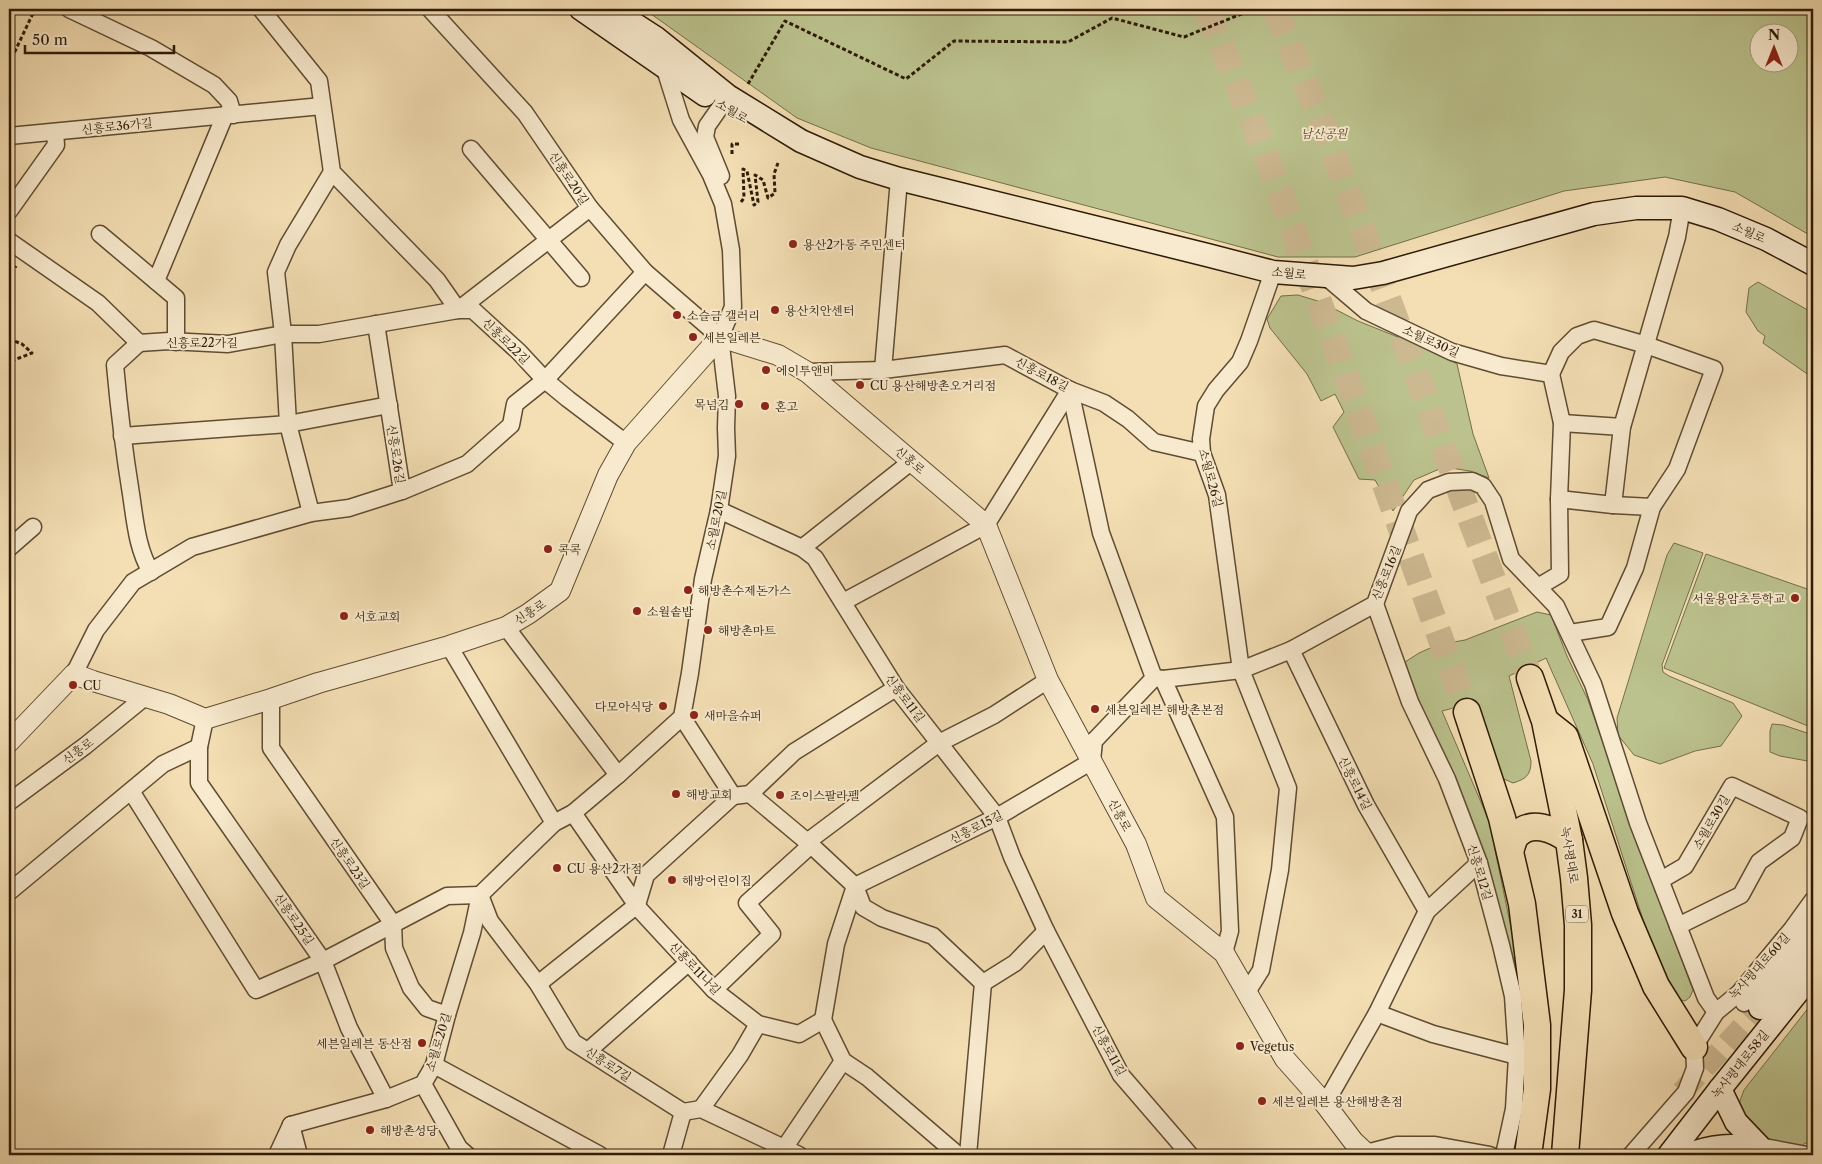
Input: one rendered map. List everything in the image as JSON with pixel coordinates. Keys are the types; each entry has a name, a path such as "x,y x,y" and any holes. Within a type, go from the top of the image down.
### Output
{"main road":[{"name":"소월로","path":"581,9 664,66 725,101 809,154 855,173 899,179 1273,272 1353,278 1383,273 1594,214 1636,208 1682,208 1718,219 1766,239 1813,264"},
{"name":"소월로","path":"611,9 656,38 725,101"},
{"name":"녹사평대로","path":"1530,678 1545,721 1568,840 1574,878 1578,925 1578,981 1565,1155"},
{"path":"1467,712 1502,818 1522,904 1537,1025 1537,1090 1528,1155"},
{"path":"1545,721 1565,737 1625,913 1656,986 1694,1047"},
{"path":"1510,851 1515,837 1523,830 1534,827 1547,828 1558,832 1568,840"},
{"path":"1760,1008 1813,942"},
{"name":"녹사평대로58길","path":"1669,1155 1813,974"},
{"path":"1720,1089 1736,1122 1759,1146"},
{"path":"1687,1155 1700,1150 1727,1145 1759,1146"}],"street":[{"path":"69,9 151,48 214,86 230,101 229,115 156,281"},
{"path":"261,9 319,81 332,172 437,280 458,310 590,208"},
{"name":"신흥로20길","path":"430,9 525,113 590,208 645,272 720,338"},
{"path":"664,66 681,120 711,175 723,204"},
{"path":"720,338 734,307 731,250 723,204 721,174 706,137 707,126 725,101"},
{"name":"신흥로36가길","path":"9,136 322,106"},
{"path":"9,211 56,145 55,132"},
{"path":"471,149 550,239 581,278"},
{"path":"311,513 288,424 283,334 276,272 288,245 332,172"},
{"path":"883,370 899,179"},
{"path":"1613,505 1622,427 1677,237 1682,208"},
{"path":"100,234 176,298 176,342"},
{"path":"9,241 98,303 139,343 115,365 122,436 136,529 144,561 150,572"},
{"path":"402,491 467,464 511,425 515,404 545,380 645,272"},
{"name":"소월로26길","path":"1241,670 1217,495 1202,452 1201,439 1206,406 1216,390 1240,362 1273,272"},
{"name":"소월로30길","path":"1325,276 1366,311 1452,352 1501,366 1551,374"},
{"name":"신흥로22가길","path":"139,343 228,344 283,334 319,334 458,310"},
{"name":"신흥로22길","path":"458,310 473,310 519,352 545,380 626,443"},
{"name":"신흥로26길","path":"74,674 96,630 133,582 192,547 311,513 349,508 402,491 376,324"},
{"path":"1570,633 1608,627 1635,568 1652,507 1677,469 1714,369 1646,345 1594,330 1577,336 1561,352 1551,374 1562,423 1559,499 1560,574 1538,587 1556,606 1593,684 1638,823 1706,998 1716,1012 1745,1002 1813,924"},
{"name":"신흥로","path":"205,719 318,683 449,646 506,627 528,614 560,591 608,475 626,443 720,338 778,355 807,372 986,525 1048,680 1136,844 1156,898 1224,953 1285,1059 1366,1154"},
{"name":"소월로20길","path":"682,718 703,579 720,510 727,456 727,396 720,338"},
{"name":"신흥로18길","path":"807,372 883,370 1005,355 1070,390 1104,403 1128,419 1154,442 1202,452"},
{"path":"842,602 986,525 1070,390"},
{"path":"1070,390 1101,533 1158,678 1225,817 1230,931 1224,953"},
{"path":"122,436 288,424 389,405"},
{"path":"1562,423 1622,427"},
{"path":"802,548 912,461"},
{"name":"신흥로16길","path":"1158,678 1241,670 1291,650 1375,604 1409,511 1428,490 1449,482 1472,481 1483,486 1493,501 1511,559 1538,587"},
{"path":"1559,499 1652,507"},
{"name":"신흥로11길","path":"720,510 802,548 814,558 896,688 997,817 1012,857 1046,931 1121,1074 1190,1155"},
{"path":"9,548 33,528"},
{"name":"신흥로12길","path":"1375,604 1410,702 1447,779 1479,863 1502,945 1512,996 1516,1056 1514,1109 1504,1155"},
{"name":"신흥로","path":"506,627 618,776"},
{"path":"449,646 554,822"},
{"name":"신흥로14길","path":"1291,650 1366,805 1427,911"},
{"path":"1241,670 1288,788 1280,870 1261,970 1247,992"},
{"path":"9,742 74,674 169,704 205,719"},
{"path":"1092,761 1094,741 1158,678"},
{"path":"714,990 772,934 748,904 809,843 939,743 994,715 1048,680"},
{"path":"538,984 637,905 646,875 733,796 750,794 794,752 896,688"},
{"name":"신흥로","path":"9,802 84,746 145,696"},
{"name":"신흥로23길","path":"272,699 271,748 393,924"},
{"path":"131,791 256,990 323,962 447,896 480,896 554,822 573,813 618,776 682,718 733,796"},
{"name":"신흥로25길","path":"205,719 199,747 199,783 323,962 349,1028 386,1099"},
{"path":"9,892 163,764 199,747"},
{"name":"신흥로15길","path":"855,886 997,817 1092,761"},
{"name":"소월로30길","path":"1661,880 1686,866 1732,786 1800,818 1792,838 1759,862 1741,895 1678,926"},
{"path":"750,794 809,843 855,886 863,907 882,918 933,936 983,983"},
{"name":"신흥로11나길","path":"573,813 651,923 714,990 758,1024 800,1034 823,1020"},
{"path":"1325,1104 1377,1012 1427,911 1479,863"},
{"path":"855,886 836,944 823,1020 843,1061 866,1077 958,1155"},
{"name":"소월로20길","path":"291,1125 386,1099 423,1084 434,1065 446,1015 472,933 480,896"},
{"name":"신흥로7길","path":"480,896 490,921 538,984 573,1042 683,1112"},
{"name":"녹사평대로60길","path":"1694,1047 1716,1012 1739,993 1792,929 1813,900"},
{"path":"393,924 394,948 411,988 427,1008 446,1015"},
{"path":"983,983 1015,963 1046,931"},
{"path":"588,1051 689,962"},
{"path":"968,1155 983,983"},
{"path":"1377,1012 1433,1034 1516,1056"},
{"path":"701,1109 740,1055 758,1024"},
{"path":"1631,1155 1686,1092 1695,1068 1694,1047"},
{"path":"785,1148 843,1061"},
{"path":"434,1065 600,1155"},
{"path":"423,1084 459,1148 466,1155"},
{"path":"671,1155 683,1112 701,1109 800,1155"},
{"path":"277,1155 291,1125"},
{"path":"291,1125 298,1155"},
{"path":"1366,1154 1398,1145 1435,1146 1455,1152 1490,1155"},
{"path":"1759,1146 1807,1155"}],"path":[{"path":"9,64 35,9"},
{"path":"748,85 785,21 906,79 954,41 1068,42 1112,18 1184,37 1254,9"},
{"path":"732,156 732,144 740,144"},
{"path":"740,202 744,198 743,169 747,171 754,205 758,202 755,175 763,180 768,198 776,193 774,174 778,163"},
{"path":"9,339 22,344 32,353 9,362"}],"green space":[{"name":"남산공원","path":"644,9 1813,9 1813,237 1735,192 1665,177 1564,191 1355,257 1278,257 871,148 797,118"},
{"path":"1758,282 1813,313 1813,378 1763,343 1765,336 1758,331 1746,312 1749,288"},
{"path":"1298,295 1321,302 1358,321 1440,354 1457,364 1473,434 1489,478 1470,471 1444,467 1414,480 1393,511 1375,480 1359,479 1333,427 1344,412 1335,394 1321,401 1307,374 1270,328 1267,319 1281,296"},
{"path":"1674,543 1703,553 1662,665 1663,672 1733,703 1742,716 1721,746 1695,751 1660,764 1634,755 1618,735 1617,718 1667,555"},
{"path":"1706,554 1813,591 1813,728 1664,668"},
{"path":"1537,612 1551,615 1567,656 1588,700 1649,874 1693,990 1690,997 1685,1001 1677,999 1653,951 1593,764 1546,658 1509,676 1531,761 1529,773 1521,780 1513,783 1504,779 1497,768 1476,702 1442,711 1489,821 1515,947 1515,962 1512,959 1405,662 1437,645 1465,640"},
{"path":"1772,724 1783,725 1813,735 1813,762 1780,756 1770,752"},
{"path":"1813,1002 1813,1144 1805,1143 1801,1148 1764,1139 1737,1109 1744,1090"}],"tunnel":[{"path":"1207,9 1264,149 1467,712"},
{"path":"1275,9 1324,128 1530,678"},
{"path":"1682,1092 1760,1008"}],"place":[{"name":"용산2가동 주민센터","path":"793,244"},
{"name":"용산치안센터","path":"775,310"},
{"name":"소슬금 갤러리","path":"677,315"},
{"name":"세븐일레븐","path":"693,337"},
{"name":"에이투앤비","path":"766,370"},
{"name":"CU 용산해방촌오거리점","path":"860,385"},
{"name":"목넘김","path":"739,404"},
{"name":"혼고","path":"765,406"},
{"name":"콕콕","path":"548,549"},
{"name":"해방촌수제돈가스","path":"688,590"},
{"name":"서울용암초등학교","path":"1795,598"},
{"name":"소월솥밥","path":"637,611"},
{"name":"서호교회","path":"344,616"},
{"name":"해방촌마트","path":"708,630"},
{"name":"CU","path":"73,685"},
{"name":"다모아식당","path":"663,706"},
{"name":"세븐일레븐 해방촌본점","path":"1095,709"},
{"name":"새마을슈퍼","path":"694,715"},
{"name":"해방교회","path":"676,794"},
{"name":"조이스팔라펠","path":"780,795"},
{"name":"CU 용산2가점","path":"557,868"},
{"name":"해방어린이집","path":"672,880"},
{"name":"세븐일레븐 동산점","path":"422,1043"},
{"name":"Vegetus","path":"1240,1046"},
{"name":"세븐일레븐 용산해방촌점","path":"1262,1101"},
{"name":"해방촌성당","path":"370,1130"}]}
